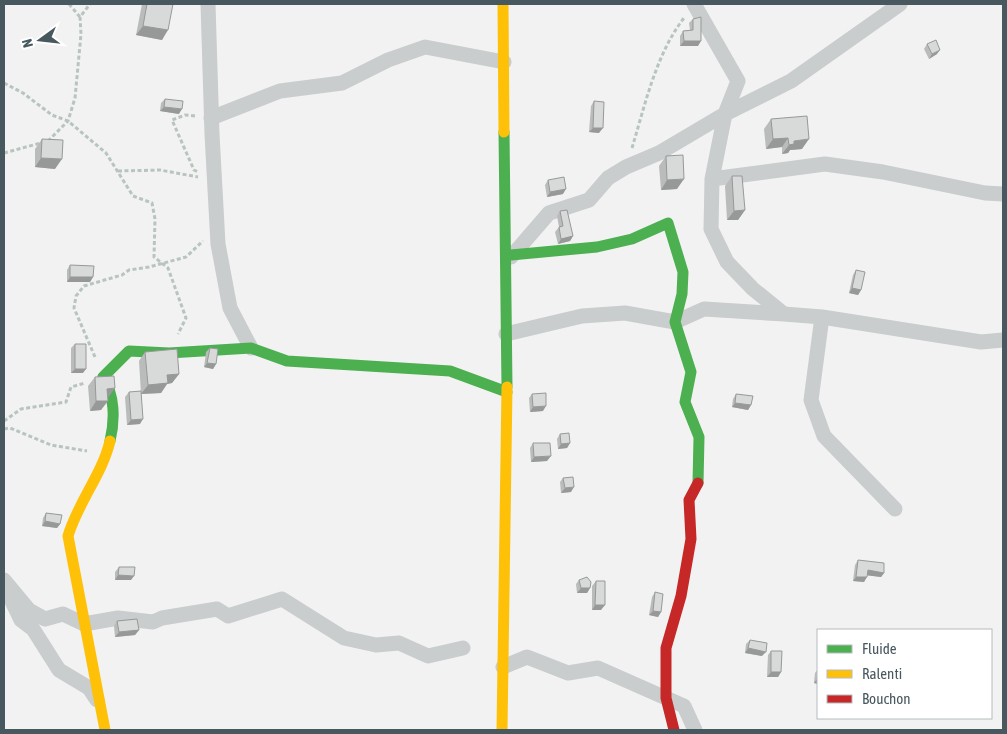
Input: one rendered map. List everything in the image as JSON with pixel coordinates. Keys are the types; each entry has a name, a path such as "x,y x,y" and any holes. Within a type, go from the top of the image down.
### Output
{"main road":[{"path":"502,730 507,392 504,4"},
{"path":"511,255 597,246 632,239 668,223 683,272 682,294 675,322 691,372 685,402 699,437 699,481 689,500 691,539 681,596 666,648 666,698 674,730"},
{"path":"105,730 97,700 68,536 71,521 107,455 113,426 112,397 109,385 103,377 129,351 169,353 251,348 287,362 450,370 507,392"}],"street":[{"path":"208,4 211,118 218,232 230,308 251,348"},
{"path":"507,278 511,255 549,213 589,200 608,178 626,167 659,153 725,114 791,82 900,4"},
{"path":"694,5 738,82 725,114 712,180 711,230 727,262 753,288 784,314"},
{"path":"211,118 280,91 342,83 388,60 425,47 504,62"},
{"path":"712,180 825,164 883,172 985,193 1003,194"},
{"path":"506,334 582,316 625,313 675,322 704,309 822,317 981,342 1003,340"},
{"path":"822,317 811,400 824,436 895,509"},
{"path":"4,581 29,610 45,619 63,614 84,624 118,618 152,622 162,618 217,609 228,616 282,599 344,638 376,645 399,643 428,656 463,648"},
{"path":"4,581 21,620 33,629 59,670 89,688 97,700"},
{"path":"503,668 527,657 568,674 598,668 684,706 695,730"}],"path":[{"path":"4,152 48,141 68,121 75,98 81,34 80,16 69,4"},
{"path":"80,16 90,4"},
{"path":"626,167 656,75 674,31 694,5"},
{"path":"4,83 23,93 52,115 68,121 106,153 133,196 152,203 155,219 154,257 168,268 186,318 169,353"},
{"path":"211,118 184,115 172,120 194,170 214,180"},
{"path":"117,171 160,170 214,180"},
{"path":"4,421 21,409 66,402 71,387 103,377 74,308 76,296 84,286 122,275 129,270 149,267 161,262 186,257 207,236 218,232"},
{"path":"4,429 10,428 51,445 107,455"}],"building":[{"path":"147,4 173,4 168,30 143,26"},
{"path":"701,17 701,41 684,41 683,31 693,30 693,19"},
{"path":"936,40 940,50 932,54 927,44"},
{"path":"165,99 183,101 182,109 164,107"},
{"path":"594,101 604,102 603,128 593,128"},
{"path":"807,116 809,139 794,141 794,144 789,145 788,138 773,139 771,119"},
{"path":"42,139 63,140 62,159 41,158"},
{"path":"683,155 684,179 667,180 666,156"},
{"path":"732,176 742,176 745,210 734,211"},
{"path":"564,177 566,189 550,192 548,180"},
{"path":"567,210 573,236 561,239 559,227 563,226 560,211"},
{"path":"70,265 94,266 93,277 70,277"},
{"path":"856,270 865,272 861,290 852,288"},
{"path":"75,344 86,344 86,369 75,369"},
{"path":"210,348 218,349 216,364 207,363"},
{"path":"177,349 179,374 167,375 168,383 148,385 145,352"},
{"path":"114,376 115,388 107,389 108,401 96,401 95,377"},
{"path":"141,391 143,419 131,420 129,392"},
{"path":"546,393 546,406 533,407 532,394"},
{"path":"736,394 753,396 751,405 735,403"},
{"path":"569,433 570,443 561,444 560,434"},
{"path":"533,443 550,443 551,456 534,457"},
{"path":"573,477 574,487 565,488 563,478"},
{"path":"46,513 62,515 60,524 45,521"},
{"path":"858,560 884,563 884,573 868,570 867,577 856,577"},
{"path":"119,567 135,567 134,576 118,575"},
{"path":"587,577 591,582 590,588 581,588 579,580"},
{"path":"596,581 605,581 605,605 595,605"},
{"path":"655,592 663,594 661,612 653,611"},
{"path":"137,619 139,630 119,632 117,621"},
{"path":"750,640 767,643 766,652 748,648"},
{"path":"771,651 782,651 781,672 771,672"}],"traffic: fast":[{"path":"504,132 507,387"},
{"path":"511,255 597,247 632,239 668,223 683,272 682,294 675,322 691,372 685,402 699,437 698,483"},
{"path":"110,441 113,425 113,408 110,392 103,377 129,351 169,353 251,348 287,361 450,371 507,392"}],"traffic: slow":[{"path":"503,4 504,132"},
{"path":"502,730 507,387"},
{"path":"105,730 68,536 110,441"}],"traffic: jam":[{"path":"674,730 666,698 666,648 681,596 691,539 689,500 698,483"}]}
